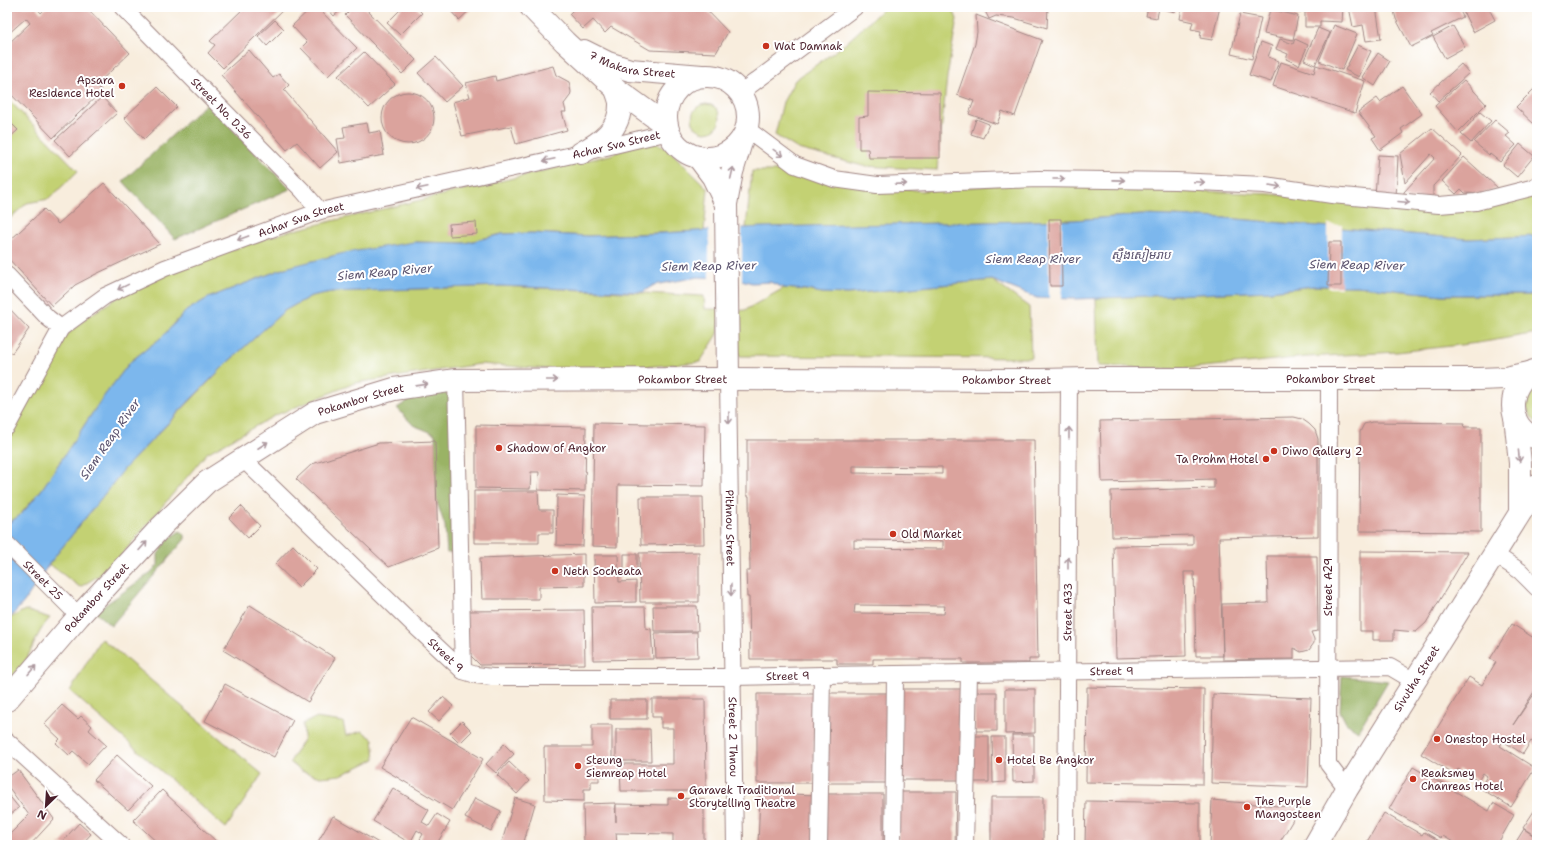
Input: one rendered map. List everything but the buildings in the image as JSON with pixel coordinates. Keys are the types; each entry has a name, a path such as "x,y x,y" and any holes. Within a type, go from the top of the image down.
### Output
{"main road":[{"name":"7 Makara Street","path":"532,7 565,42 616,89 668,129"},
{"name":"7 Makara Street","path":"565,42 608,63 630,70 703,76"},
{"path":"728,379 726,213 732,172 744,136 749,120 748,110 740,93 730,83 717,77 703,76 690,80 678,88 670,99 666,113 668,129 676,144 686,153 698,157 714,158 729,152 744,136"},
{"path":"581,153 602,140 610,132 618,119 620,104 616,89"},
{"path":"698,157 713,177 726,213"},
{"path":"1520,512 1520,463 1513,400 1515,389 1521,380 1533,371"},
{"name":"Pokambor Street","path":"7,700 79,616 162,526 207,482 315,413 394,389 456,380 1504,378 1533,371"},
{"path":"1479,378 1491,386 1514,414 1522,429 1533,437 1537,438"},
{"name":"Sivutha Street","path":"1322,843 1348,789 1537,486"}],"street":[{"name":"Street No. D.36","path":"122,7 298,186 320,211"},
{"path":"740,93 855,7"},
{"name":"Achar Sva Street","path":"7,427 61,328 105,296 135,281 214,249 320,211 581,153 668,129"},
{"path":"744,136 795,165 834,178 876,185 1038,179 1176,181 1265,185 1332,195 1439,205 1476,202 1531,188 1537,185"},
{"path":"7,275 48,318 61,328"},
{"name":"Pithnou Street","path":"728,379 732,677"},
{"name":"Street A29","path":"1329,379 1328,764 1348,789"},
{"path":"456,380 463,671"},
{"name":"Street A33","path":"1066,845 1069,380"},
{"name":"Street 9","path":"243,458 463,671 476,675 492,677 732,677 822,674 895,675 1390,667 1414,681"},
{"name":"Street 25","path":"7,544 79,616"},
{"path":"1494,554 1520,571 1537,588"},
{"path":"819,845 822,674"},
{"path":"965,845 969,674"},
{"path":"893,845 895,675"},
{"name":"Street 2 Thnou","path":"732,677 735,845"},
{"path":"7,741 122,845"}],"green space":[{"path":"885,7 952,7 957,19 947,77 937,170 863,166 798,149 775,135 783,102 795,80 845,44"},
{"path":"7,98 78,171 49,199 27,203 7,221"},
{"path":"207,103 290,189 175,239 123,181"},
{"path":"706,104 716,108 720,118 716,128 706,132 696,128 692,118 696,108"},
{"path":"655,142 668,149 708,189 704,231 588,236 532,233 502,234 465,243 416,242 285,268 208,298 186,311 162,337 131,361 101,400 42,489 19,516 9,522 7,520 7,441 58,343 87,317 136,286 201,260 286,232 610,155 637,144"},
{"path":"752,171 797,171 921,191 1034,182 1270,194 1367,205 1537,193 1537,236 1468,239 1225,218 1142,215 1074,220 746,228"},
{"path":"992,280 1029,307 1031,358 739,356 735,311 745,310 784,288 822,293 848,294"},
{"path":"501,286 704,296 705,309 722,309 718,334 700,362 644,367 561,370 480,364 355,383 276,415 207,453 110,569 80,587 49,564 125,468 228,362 284,311 311,296 331,292"},
{"path":"1314,286 1357,286 1443,295 1537,295 1537,333 1478,343 1397,352 1307,357 1182,369 1098,366 1096,298 1270,291"},
{"path":"1537,385 1537,423 1529,414 1526,404 1529,394"},
{"path":"452,388 456,552 447,553 445,526 436,499 435,434 413,425 397,408 422,392"},
{"path":"180,531 185,535 185,539 111,626 95,612 149,574 158,565 158,554 168,539"},
{"path":"25,610 50,618 40,631 24,663 7,680 7,621"},
{"path":"101,638 262,774 226,828 70,691"},
{"path":"1342,676 1388,681 1358,731 1346,723 1340,711"},
{"path":"315,718 343,722 346,736 362,731 373,739 375,759 341,775 321,777 301,771 290,762 304,738 303,724"}],"water":[{"path":"1142,215 1225,218 1468,239 1537,236 1537,295 1443,295 1357,286 1314,286 1270,291 1076,299 1037,298 992,280 848,294 822,293 784,288 770,282 752,283 738,279 698,277 654,285 643,292 501,286 331,292 311,296 284,311 228,362 125,468 49,564 24,602 7,621 7,524 25,510 42,489 101,400 131,361 162,337 186,311 208,298 285,268 344,253 414,242 465,243 502,234 532,233 588,236 761,227 1074,220"}],"pier":[{"path":"1048,218 1062,218 1062,301 1049,300"},
{"path":"1328,224 1342,225 1341,288 1328,288"},
{"path":"742,226 742,282 709,280 709,228"}],"place":[{"name":"Wat Damnak","path":"766,46"},
{"name":"Apsara Residence Hotel","path":"122,86"},
{"name":"Shadow of Angkor","path":"499,448"},
{"name":"Diwo Gallery 2","path":"1274,451"},
{"name":"Ta Prohm Hotel","path":"1266,459"},
{"name":"Old Market","path":"893,534"},
{"name":"Neth Socheata","path":"555,571"},
{"name":"Onestop Hostel","path":"1437,739"},
{"name":"Hotel Be Angkor","path":"999,760"},
{"name":"Steung Siemreap Hotel","path":"578,766"},
{"name":"Reaksmey Chanreas Hotel","path":"1413,779"},
{"name":"Garavek Traditional Storytelling Theatre","path":"681,796"},
{"name":"The Purple Mangosteen","path":"1247,807"}],"water label":[{"name":"ស្ទឹងសៀមរាប","path":"1141,255"},
{"name":"Siem Reap River","path":"1033,259"},
{"name":"Siem Reap River","path":"1357,265"},
{"name":"Siem Reap River","path":"709,266"},
{"name":"Siem Reap River","path":"385,272"},
{"name":"Siem Reap River","path":"110,439"}]}
